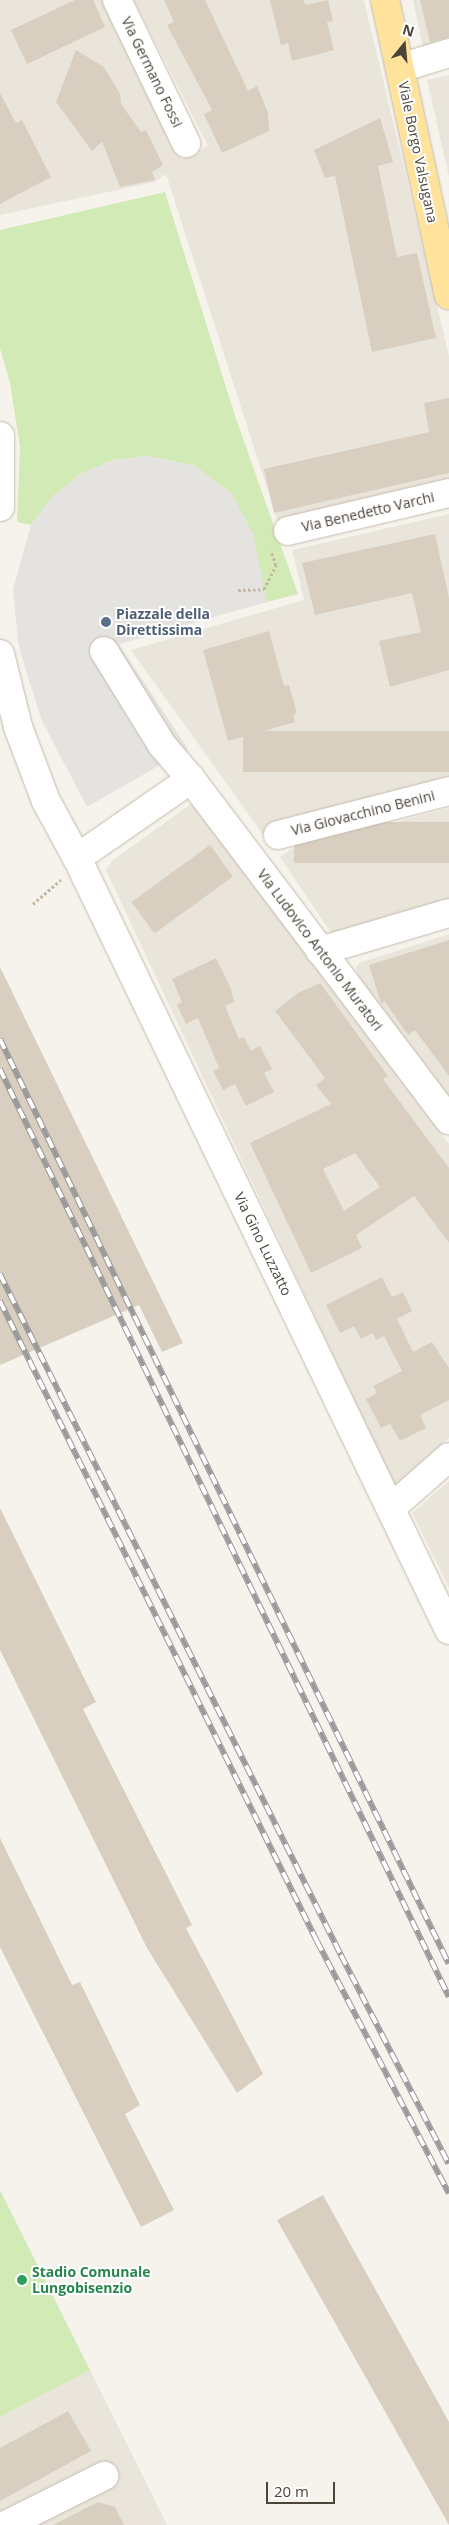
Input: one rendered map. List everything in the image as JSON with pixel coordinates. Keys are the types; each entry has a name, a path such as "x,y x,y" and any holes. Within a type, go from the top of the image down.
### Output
{"main road":[{"name":"Viale Borgo Valsugana","path":"385,0 449,295"}],"street":[{"name":"Via Germano Fossi","path":"117,0 186,143"},
{"path":"400,68 449,53"},
{"path":"0,436 0,507"},
{"name":"Via Benedetto Varchi","path":"288,531 449,493"},
{"name":"Via Ludovico Antonio Muratori","path":"104,650 162,745 191,779 449,1120"},
{"name":"Via Gino Luzzatto","path":"0,654 18,727 46,801 77,858 449,1630"},
{"path":"77,858 191,779"},
{"name":"Via Giovacchino Benini","path":"278,835 449,791"},
{"path":"320,951 449,913"},
{"path":"391,1508 449,1457"},
{"path":"6,2525 104,2476"}],"path":[{"path":"238,590 264,589 276,565 268,533 288,531"},
{"path":"33,904 62,879 77,858"}],"shaded area":[{"path":"0,0 104,0 182,160 208,146 134,0 364,0 449,356 449,480 278,522 166,174 155,182 0,215"},
{"path":"413,0 449,0 449,45 424,52"},
{"path":"449,75 449,177 427,80"},
{"name":"Piazzale della Direttissima","path":"149,456 195,466 232,494 253,533 267,602 119,644 188,749 87,807 42,721 18,642 13,589 31,525 51,498 79,475 113,460"},
{"path":"449,514 449,783 267,840 131,650 304,600 292,550"},
{"path":"191,804 203,807 449,1144 449,1438 395,1488 106,870 113,860"},
{"path":"449,808 449,902 334,937 280,857 292,849"},
{"path":"449,934 449,1098 359,980 356,968 359,963"},
{"path":"449,1481 449,1588 412,1513"},
{"path":"90,2370 167,2525 0,2525 0,2417"}],"green space":[{"path":"165,192 235,416 298,594 267,602 232,494 195,466 149,456 113,460 79,475 51,498 31,525 17,522 20,447 10,383 0,348 0,230"},
{"name":"Stadio Comunale Lungobisenzio","path":"0,2190 90,2370 0,2417"}],"building":[{"path":"75,0 93,0 105,27 27,64 11,30"},
{"path":"164,0 205,0 248,91 257,86 268,113 269,131 222,153 204,114 212,110 167,25 174,22"},
{"path":"270,0 304,0 305,5 328,0 333,21 327,22 334,50 292,61 288,43 281,45"},
{"path":"420,0 449,0 449,37 430,42"},
{"path":"76,50 104,67 120,94 121,104 141,132 146,130 163,165 152,172 155,180 120,187 102,142 92,151 56,102"},
{"path":"0,93 16,123 22,120 51,177 0,204"},
{"path":"380,118 393,162 378,166 397,257 417,253 436,338 372,352 335,176 325,178 314,150"},
{"path":"449,398 449,473 274,513 264,469 429,432 424,403"},
{"path":"435,534 449,598 449,670 390,687 379,641 421,632 412,593 315,615 302,563"},
{"path":"269,631 284,686 289,685 297,713 293,715 295,722 228,741 203,650"},
{"path":"243,731 449,731 449,772 243,772"},
{"path":"294,822 449,822 449,863 294,863"},
{"path":"210,845 233,877 154,934 132,902"},
{"path":"449,940 449,1076 415,1030 408,1035 385,1002 381,1003 369,965"},
{"path":"216,958 231,989 234,1002 225,1006 239,1039 244,1037 251,1051 260,1046 272,1069 264,1073 274,1092 246,1106 235,1084 223,1090 213,1071 219,1068 198,1018 186,1024 177,1005 182,1002 172,979"},
{"path":"0,967 183,1343 162,1352 139,1305 0,1365"},
{"path":"320,983 388,1076 383,1079 449,1168 449,1243 414,1196 356,1235 362,1248 311,1273 250,1143 331,1104 316,1085 325,1078 275,1011 298,993","holes":["355,1153 380,1187 344,1211 323,1169"]},
{"path":"382,1277 392,1297 403,1292 412,1311 397,1319 413,1352 432,1342 449,1368 449,1400 420,1415 426,1428 400,1441 390,1424 381,1428 366,1399 377,1393 373,1386 402,1371 384,1336 376,1340 373,1333 361,1339 354,1326 340,1333 326,1305"},
{"path":"0,1508 96,1702 83,1709 192,1925 186,1928 263,2074 237,2093 147,1948 0,1650"},
{"path":"0,1838 72,1985 80,1982 140,2105 125,2114 174,2210 141,2227 0,1947"},
{"path":"323,2195 449,2422 449,2525 277,2220"},
{"path":"68,2411 91,2451 0,2501 0,2448"},
{"path":"98,2502 115,2507 124,2525 53,2525"}],"railway":[{"path":"0,1039 449,1964"},
{"path":"0,1069 449,1997"},
{"path":"0,1274 341,1955 449,2164"},
{"path":"0,1301 317,1941 449,2194"}],"place":[{"name":"Piazzale della Direttissima","path":"106,622"},
{"name":"Stadio Comunale Lungobisenzio","path":"22,2280"}]}
